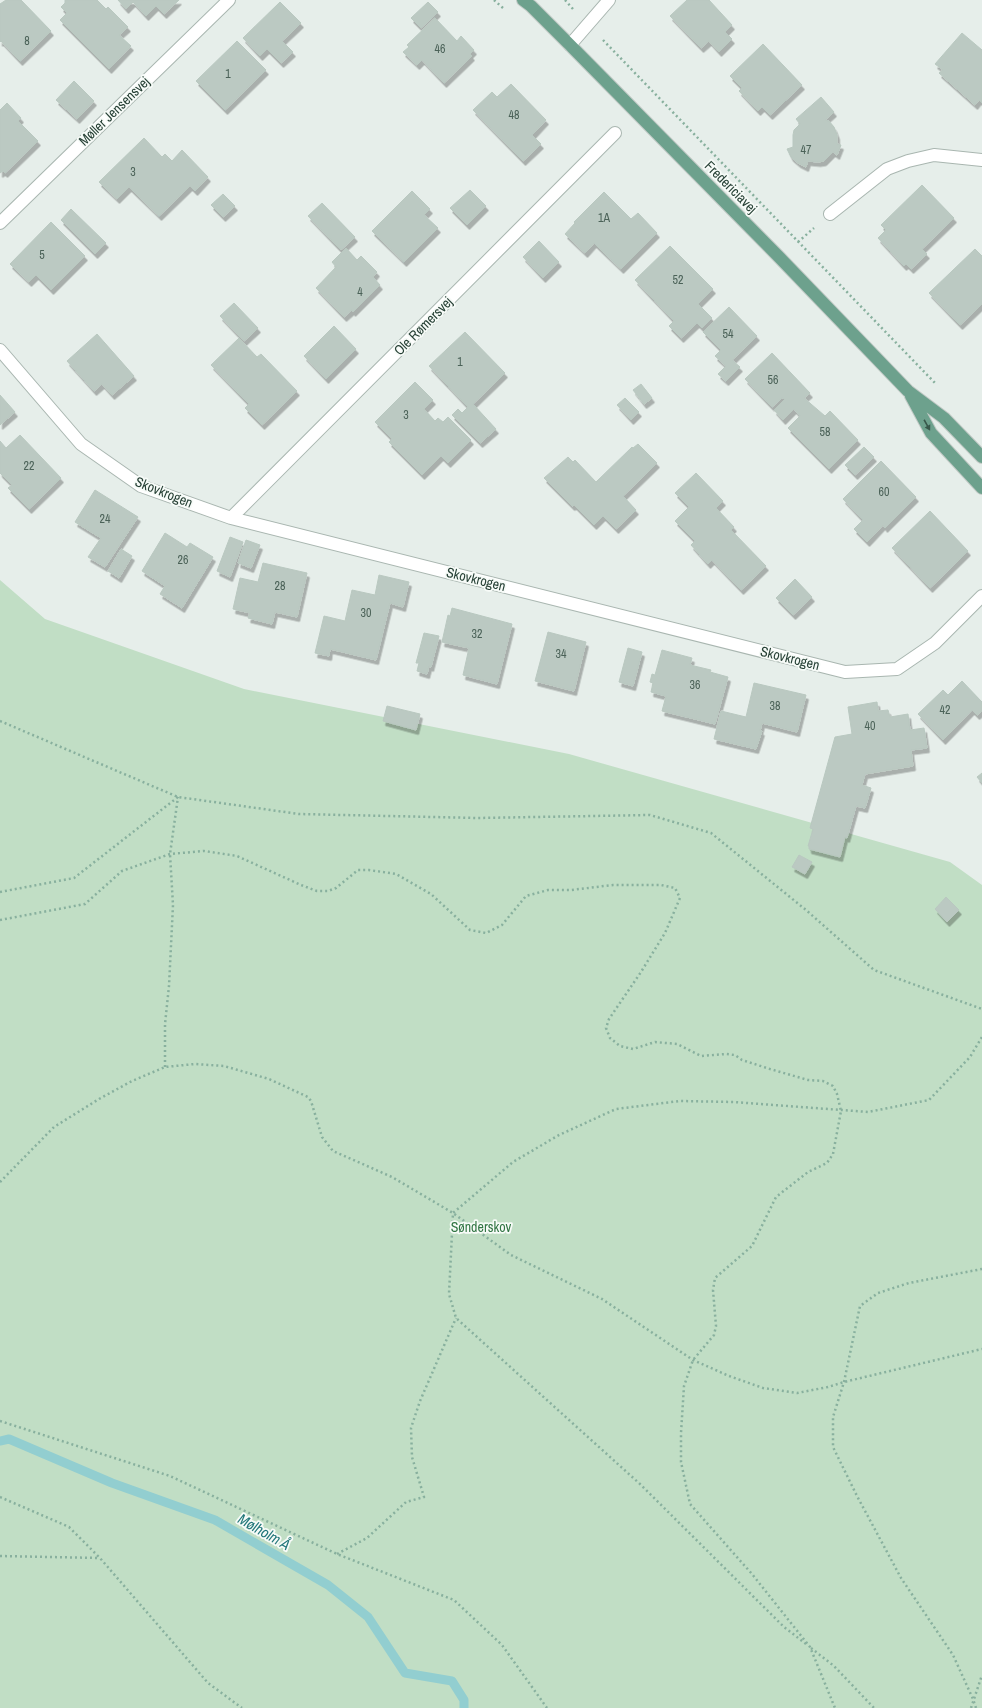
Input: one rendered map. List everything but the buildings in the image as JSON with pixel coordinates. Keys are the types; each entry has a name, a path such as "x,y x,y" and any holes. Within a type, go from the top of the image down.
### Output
{"main road":[{"name":"Fredericiavej","path":"527,2 780,258 908,391 944,418 982,457"},
{"name":"Fredericiavej","path":"908,391 931,433 982,488"}],"street":[{"name":"Møller Jensensvej","path":"0,223 229,0"},
{"path":"570,45 609,0"},
{"name":"Ole Rømersvej","path":"231,518 615,133"},
{"path":"830,214 886,169 908,160 934,155 982,160"},
{"name":"Skovkrogen","path":"0,350 81,444 141,486 231,518 845,672 897,669 935,643 982,596"}],"path":[{"path":"565,0 938,386"},
{"path":"0,721 178,798 299,814 478,818 650,815 711,833 806,910 874,970 982,1009"},
{"path":"165,1067 165,1024 169,986 173,905 170,854 178,798"},
{"path":"0,892 74,878 178,798"},
{"path":"0,920 85,904 122,871 170,854 204,850 237,856 317,891 328,891 336,888 358,870 396,874 432,894 470,930 486,933 502,925 526,896 548,890 571,890 613,885 661,885 675,888 680,898 665,933 641,972 608,1019 606,1028 610,1038 620,1046 633,1049 656,1042 677,1044 701,1056 726,1054 735,1055 742,1060 770,1069 808,1080 823,1081 833,1086 837,1094 841,1111 833,1154 827,1163 808,1172 776,1197 752,1246 715,1278 713,1290 716,1326 714,1335 693,1360 684,1386 681,1432 681,1462 690,1504 752,1574 810,1647 835,1708"},
{"path":"874,1708 834,1666 784,1627 640,1484 456,1318 449,1294 453,1213 513,1162 559,1135 616,1109 680,1101 734,1102 868,1112 929,1100 970,1057 982,1037"},
{"path":"0,1182 54,1127 99,1098 132,1081 165,1067 195,1064 224,1066 269,1079 303,1094 311,1101 322,1137 333,1151 392,1177 453,1213 511,1255 602,1299 693,1360 729,1376 764,1388 797,1393 828,1387 982,1349"},
{"path":"976,1708 953,1655 901,1578 857,1496 833,1447 833,1417 844,1382 860,1306 878,1294 909,1283 982,1269"},
{"path":"337,1554 367,1538 406,1502 424,1497 412,1457 411,1428 420,1402 456,1318"},
{"path":"0,1422 170,1476 337,1554 454,1600 502,1645 547,1708"},
{"path":"0,1496 69,1527 100,1558 208,1683 242,1708"},
{"path":"0,1556 100,1558"},
{"path":"971,1708 982,1675"}],"green space":[{"name":"Sønderskov","path":"0,580 45,619 244,689 569,754 950,862 982,885 982,1708 0,1708"}],"waterway":[{"name":"Mølholm Å","path":"0,1441 9,1439 112,1483 215,1520 328,1585 368,1617 405,1673 452,1681 464,1700 464,1708"}]}
